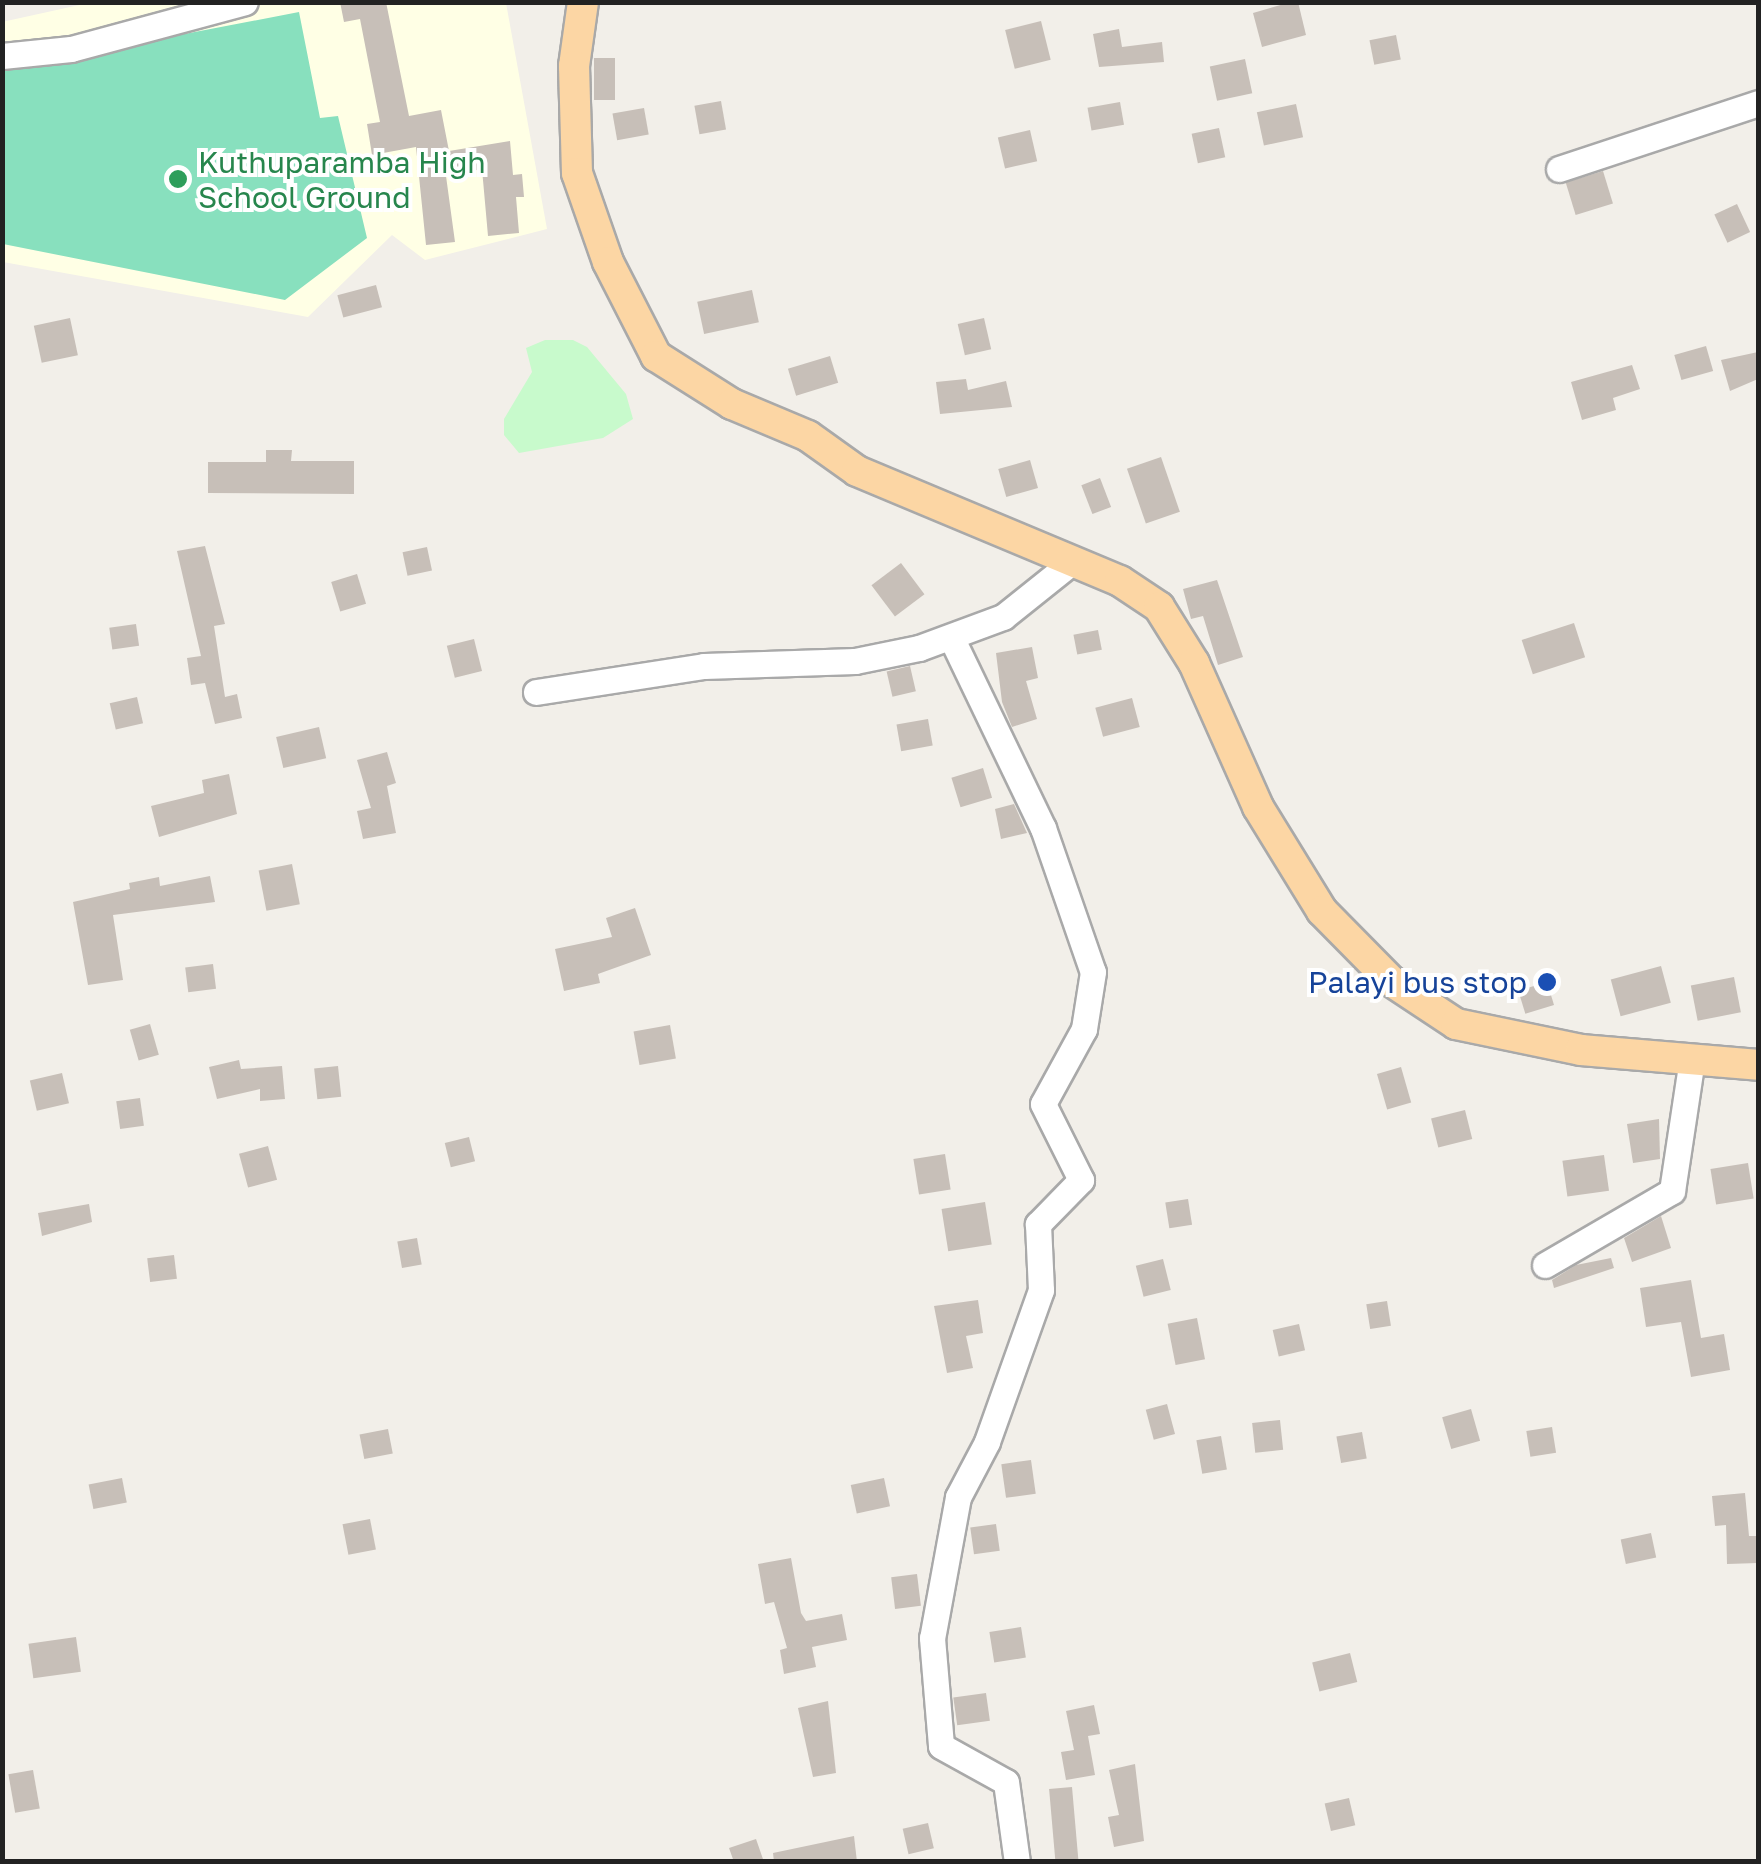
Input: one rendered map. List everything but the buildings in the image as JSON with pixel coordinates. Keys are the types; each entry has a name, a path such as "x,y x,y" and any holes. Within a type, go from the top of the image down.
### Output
{"main road":[{"path":"583,2 574,66 578,173 608,262 656,356 732,404 808,436 857,471 1072,562 1159,607 1194,662 1258,807 1322,912 1391,981 1456,1024 1581,1050 1758,1065"}],"street":[{"path":"2,56 71,49 245,2"},
{"path":"1559,170 1758,103"},
{"path":"536,692 704,666 856,661 951,637 1003,617 1072,562"},
{"path":"951,637 1043,828 1093,972 1084,1029 1043,1104 1081,1180 1038,1224 1040,1290 986,1442 958,1497 932,1638 941,1746 1006,1782 1017,1862"},
{"path":"1545,1265 1672,1191 1692,1058"}],"shaded area":[{"path":"93,2 506,3 547,229 425,260 392,235 308,317 3,262 2,22"}],"green space":[{"name":"Kuthuparamba High School Ground","path":"299,12 320,118 338,116 367,238 285,300 3,244 2,69"},
{"path":"545,340 573,340 587,347 626,394 633,419 603,438 519,453 504,435 504,419 532,372 526,348"}],"place":[{"name":"Kuthuparamba High School Ground","path":"178,179"},
{"name":"Palayi bus stop","path":"1547,982"}]}
